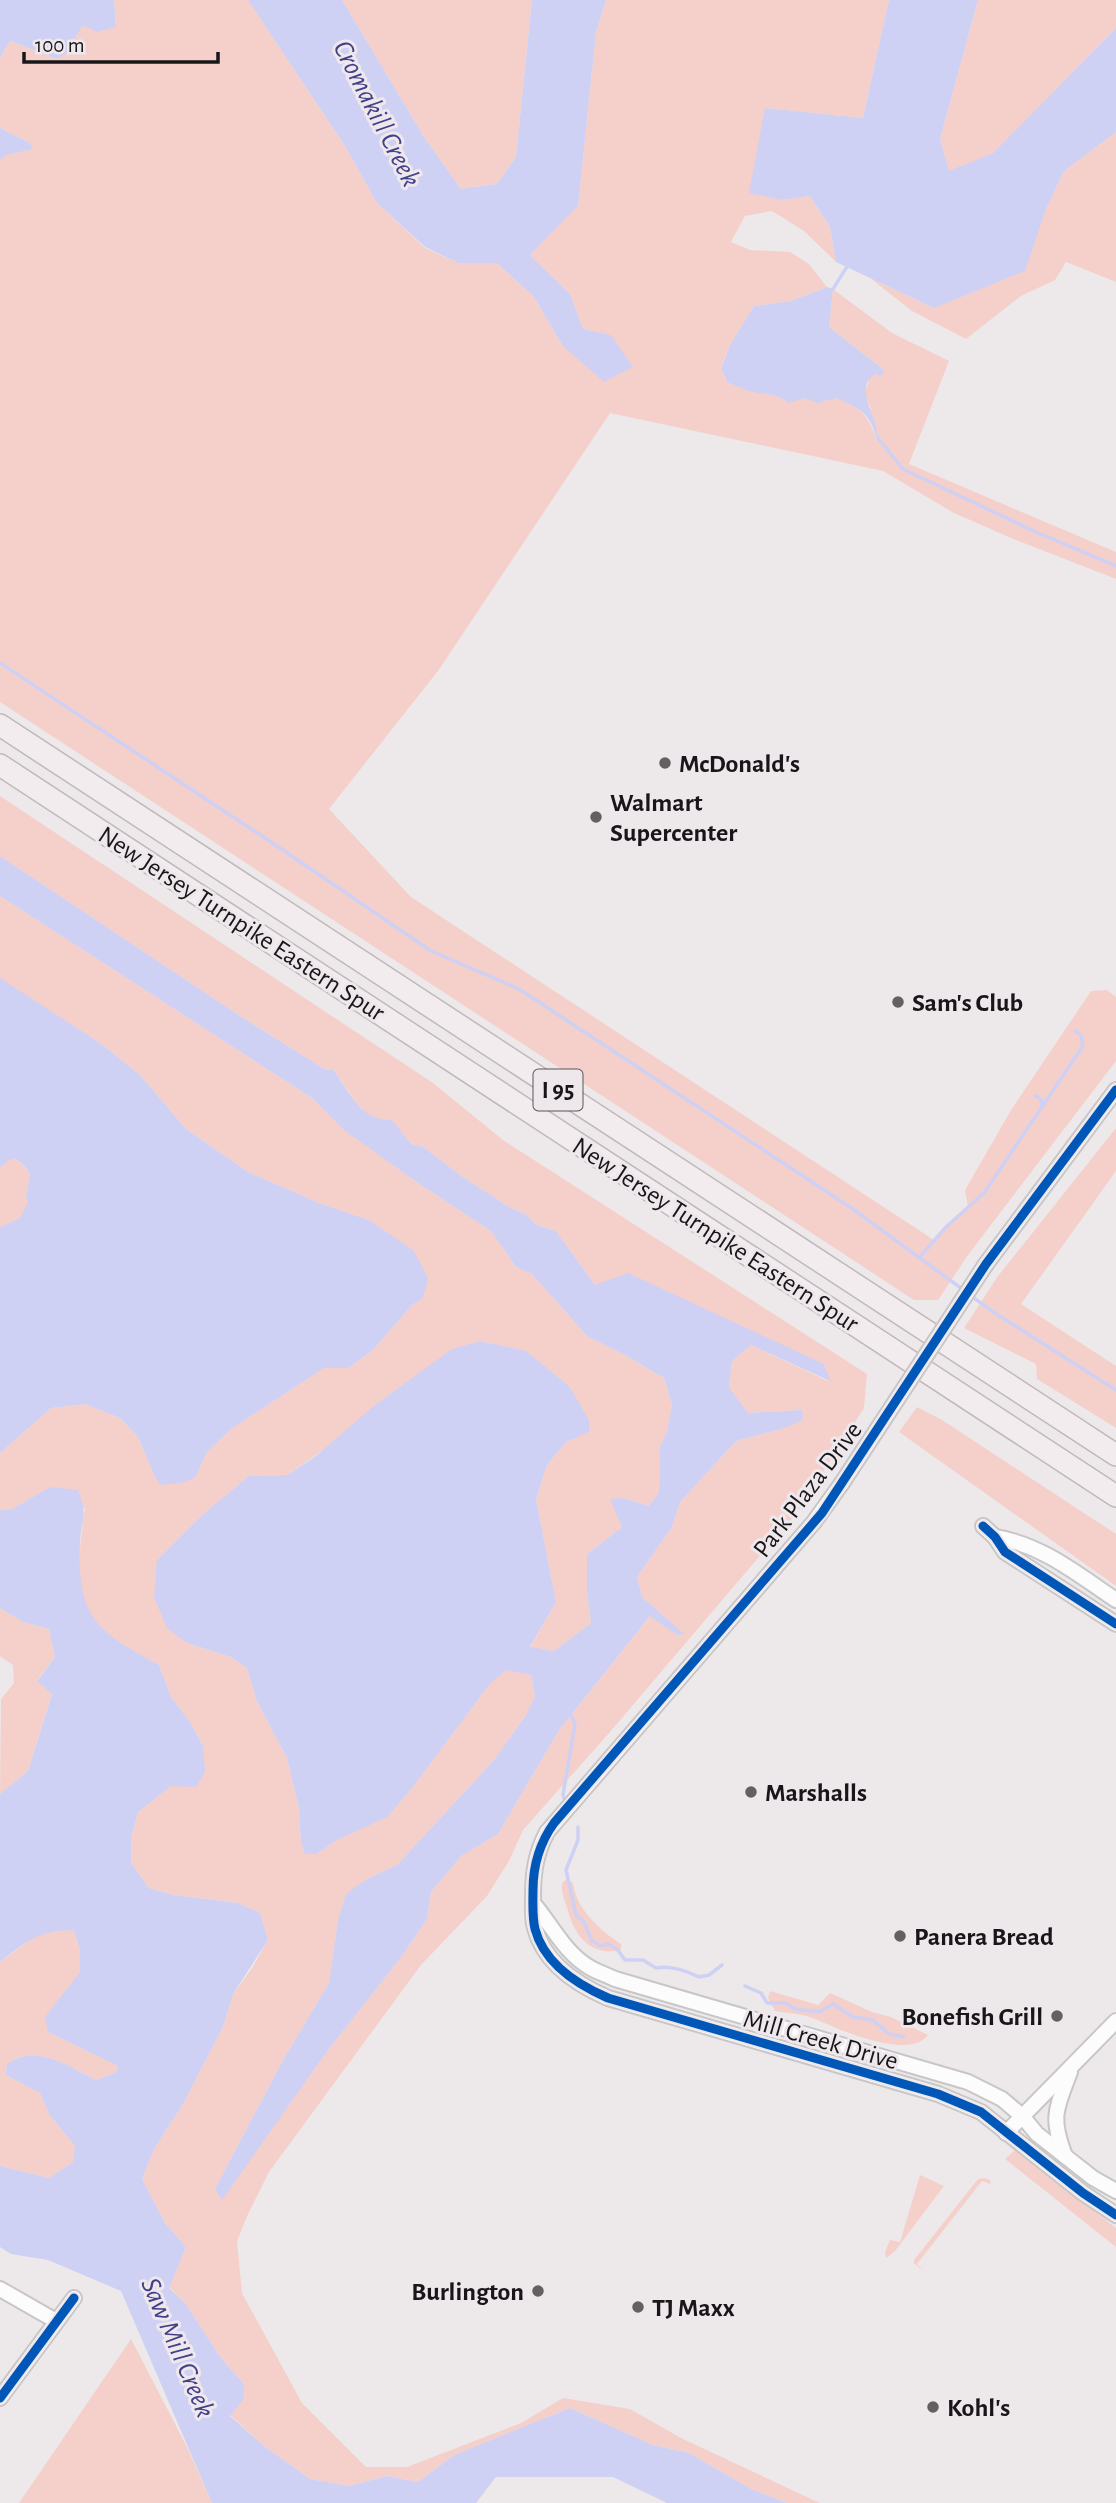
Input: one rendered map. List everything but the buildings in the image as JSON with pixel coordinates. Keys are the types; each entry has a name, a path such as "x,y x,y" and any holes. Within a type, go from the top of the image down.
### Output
{"highway":[{"name":"New Jersey Turnpike Eastern Spur","path":"0,725 1116,1455"},
{"name":"New Jersey Turnpike Eastern Spur","path":"0,765 1116,1496"}],"street":[{"name":"Park Plaza Drive","path":"533,1903 536,1861 542,1841 554,1823 807,1530 842,1483 986,1264 1116,1090"},
{"path":"982,1526 995,1537 1005,1552 1116,1624"},
{"path":"995,1537 1020,1541 1050,1556 1116,1600"},
{"name":"Mill Creek Drive","path":"533,1903 550,1922 560,1941 589,1967 615,1979 968,2082 1002,2099 1023,2116 1037,2134 1093,2178 1116,2191"},
{"name":"Mill Creek Drive","path":"533,1903 535,1928 544,1946 565,1973 582,1987 608,1998 938,2094 981,2112 1083,2193 1116,2215"},
{"path":"717,2029 728,2011"},
{"path":"1006,2133 1116,2021"},
{"path":"1066,2157 1055,2121 1057,2106 1072,2068"},
{"path":"0,2289 57,2321"},
{"path":"0,2398 74,2298"}],"shaded area":[{"path":"114,0 248,0 345,146 377,203 425,248 458,263 497,263 534,297 563,346 611,335 583,329 570,294 530,255 578,206 596,32 606,0 889,0 863,118 765,108 782,200 810,196 830,227 836,262 804,231 772,211 745,216 731,242 750,250 790,252 809,264 827,287 791,301 754,306 731,343 721,367 726,381 788,402 805,398 833,398 849,402 866,417 876,438 870,406 864,395 870,376 884,370 829,327 833,289 892,333 949,361 909,464 1116,552 1116,579 954,513 883,471 610,413 438,671 329,809 411,897 934,1240 968,1207 965,1190 1011,1110 1091,991 1107,990 1116,997 1116,1061 968,1255 938,1300 914,1300 0,702 0,160 5,155 32,149 30,143 0,126 0,58 10,41 57,59 67,53 82,26 116,27"},
{"path":"342,0 532,0 516,157 497,184 461,189 424,137"},
{"path":"978,0 1116,0 1116,28 993,153 949,172 940,139"},
{"path":"1116,132 1116,282 1066,262 1055,280 1021,296 966,339 912,311 870,278 934,308 1046,209 1064,171"},
{"path":"0,796 433,1083 503,1140 867,1374 864,1408 798,1511 523,1830 509,1861 487,1896 421,1965 269,2172 237,2241 242,2293 302,2403 366,2467 407,2467 521,2423 563,2398 630,2409 681,2438 820,2503 787,2503 751,2489 689,2453 653,2445 570,2408 454,2455 418,2482 387,2476 349,2486 310,2479 264,2446 230,2415 244,2384 221,2358 185,2303 169,2287 186,2247 165,2223 142,2179 154,2149 183,2104 223,2027 233,1994 268,1940 260,1913 238,1903 173,1895 149,1888 131,1863 131,1838 138,1812 171,1786 203,1746 190,1722 171,1697 159,1665 105,1633 85,1607 79,1565 85,1509 50,1487 12,1509 0,1510 0,1453 51,1408 85,1404 120,1418 138,1437 155,1477 195,1478 207,1452 231,1429 324,1368 348,1368 373,1350 412,1305 423,1298 369,1220 319,1203 248,1172 186,1129 140,1075 100,1043 6,984 0,978 0,896 312,1098 345,1130 491,1231 516,1267 532,1274 587,1336 664,1378 672,1405 667,1432 660,1446 659,1492 649,1506 624,1498 622,1527 587,1554 587,1592 591,1623 554,1651 530,1648 556,1602 536,1499 547,1465 566,1442 589,1432 569,1386 525,1351 480,1341 287,1475 249,1476 203,1514 157,1560 187,1643 231,1657 247,1668 257,1701 287,1758 299,1808 301,1842 317,1854 337,1840 387,1816 412,1788 489,1685 506,1669 531,1675 535,1696 526,1715 494,1760 397,1865 367,1879 338,1920 329,1983 283,2060 215,2189 222,2199 328,2050 402,1956 427,1919 431,1892 461,1856 498,1834 559,1730 651,1615 677,1635 683,1634 642,1597 637,1577 672,1527 680,1502 736,1441 781,1429 802,1410 748,1413 729,1387 732,1361 751,1345 828,1381 824,1364 595,1285 556,1231 535,1224 527,1215 509,1207 463,1177 422,1146 411,1144 392,1121 381,1120 364,1111 334,1070 326,1070 240,1016 0,856"},
{"path":"1116,1128 1116,1171 1021,1304 1116,1366 1116,1428 1037,1379 1036,1364 964,1328 998,1276"},
{"path":"13,1158 30,1173 26,1197 29,1202 20,1218 0,1227 0,1168"},
{"path":"917,1407 942,1420 1116,1534 1116,1586 899,1432"},
{"path":"0,1608 23,1622 49,1629 55,1657 37,1680 52,1693 28,1771 0,1794 1,1699 14,1683 13,1665 0,1656"},
{"path":"567,1879 573,1883 584,1910 597,1925 621,1944 621,1950 601,1951 580,1937 571,1920 563,1894 562,1883"},
{"path":"57,1929 74,1931 80,1950 80,1972 48,2032 118,2066 116,2072 96,2080 63,2063 41,2056 19,2058 7,2064 6,2075 40,2093 49,2114 75,2146 73,2162 49,2178 0,2166 0,1962 37,1935"},
{"path":"770,1991 818,2005 830,1993 928,2035 919,2042 905,2045 872,2040 809,2017 775,2011 768,1998"},
{"path":"1015,2150 1116,2228 1116,2247 1005,2159"},
{"path":"920,2175 944,2186 895,2251 886,2258 885,2252 890,2240 900,2242"},
{"path":"986,2178 991,2181 990,2184 982,2181 917,2264 925,2272 914,2263 914,2260 978,2179"},
{"path":"131,2339 187,2447 212,2503 19,2503"}],"water":[{"path":"0,0 114,0 116,27 96,32 82,26 67,53 57,59 10,41 0,58"},
{"name":"Cromakill Creek","path":"248,0 342,0 424,137 461,189 497,184 516,157 532,0 606,0 596,32 578,206 530,255 570,294 583,329 611,335 633,367 604,382 563,346 534,297 497,263 458,263 425,247 377,203 345,146"},
{"path":"889,0 978,0 940,139 949,171 993,153 1116,28 1116,132 1064,171 1046,209 1025,271 934,308 836,262 830,227 810,196 782,200 749,193 765,108 863,118"},
{"path":"0,126 30,143 33,149 6,155 0,160"},
{"path":"827,287 833,289 829,327 884,370 880,376 876,374 869,379 866,386 877,439 863,412 845,402 836,398 817,403 805,398 788,403 779,397 749,391 727,382 721,368 731,343 754,306 791,301"},
{"path":"0,856 240,1016 326,1070 334,1070 357,1104 372,1116 392,1120 411,1144 422,1146 463,1177 509,1207 527,1215 535,1224 556,1231 595,1285 628,1273 824,1364 830,1381 751,1345 732,1361 729,1387 748,1413 802,1410 803,1420 736,1441 680,1502 672,1527 637,1577 642,1597 684,1634 677,1635 650,1616 559,1730 498,1834 461,1856 431,1892 427,1919 402,1956 328,2050 222,2200 215,2189 283,2060 329,1983 338,1920 346,1894 367,1879 397,1865 494,1760 526,1715 535,1696 531,1675 506,1670 489,1685 387,1817 337,1840 317,1854 305,1854 301,1842 299,1808 287,1758 257,1701 247,1668 231,1657 187,1643 167,1628 154,1597 157,1560 203,1514 249,1476 287,1475 316,1456 375,1405 452,1349 480,1341 526,1351 569,1386 589,1420 589,1432 566,1442 547,1465 536,1499 556,1602 530,1647 554,1651 591,1623 587,1592 587,1554 622,1527 610,1499 624,1498 649,1506 659,1492 660,1446 667,1432 672,1405 664,1378 587,1336 532,1274 516,1267 491,1231 344,1130 312,1098 0,896"},
{"path":"0,978 100,1043 140,1075 186,1129 248,1172 319,1203 369,1220 414,1251 428,1278 423,1298 412,1305 373,1350 348,1368 324,1368 231,1429 207,1452 195,1478 161,1485 138,1437 120,1418 85,1404 51,1408 0,1453 0,1227 20,1218 28,1202 26,1197 30,1173 16,1159 9,1160 0,1168"},
{"name":"Saw Mill Creek","path":"50,1487 78,1490 84,1512 80,1543 82,1589 95,1620 120,1642 159,1665 171,1697 190,1722 203,1746 205,1772 196,1787 171,1786 138,1812 131,1838 131,1863 149,1888 173,1895 238,1903 260,1913 268,1940 233,1994 223,2027 183,2104 154,2149 142,2179 165,2223 186,2247 169,2288 185,2303 221,2358 244,2384 243,2400 230,2416 264,2446 310,2479 349,2486 387,2476 418,2482 454,2455 570,2408 653,2445 689,2453 751,2489 787,2503 667,2503 613,2477 496,2477 476,2503 212,2503 121,2291 48,2260 11,2254 0,2247 0,2166 49,2178 73,2162 75,2146 49,2114 40,2093 6,2075 7,2064 19,2058 41,2056 63,2063 96,2080 116,2072 118,2066 48,2032 45,2017 80,1972 80,1950 74,1931 43,1934 0,1962 0,1794 28,1771 52,1694 37,1681 55,1657 49,1629 23,1622 0,1608 0,1510 12,1509"}],"waterway":[{"path":"833,289 848,265"},
{"path":"878,438 903,469 1036,532 1116,566"},
{"path":"0,663 431,951 519,989 850,1207 965,1291"},
{"path":"919,1258 946,1227 984,1193 1083,1046 1081,1035 1075,1031"},
{"path":"1035,1096 1041,1099 1042,1106"},
{"path":"971,1296 1116,1390"},
{"path":"565,1801 563,1795 575,1724 570,1713"},
{"path":"578,1827 578,1840 566,1870 576,1915 584,1922 592,1941 617,1949 625,1960 643,1960 656,1968 673,1968 699,1977 709,1975 722,1965"},
{"path":"745,1986 761,1993 767,2003 785,2003 795,2009 819,2012 833,2004 853,2017 873,2020 889,2034 904,2037"}],"cycle path":[{"path":"1116,1090 986,1264 822,1513 554,1823 541,1847 533,1881 533,1920 539,1941 564,1971 597,1993 938,2094 981,2112 1083,2193 1116,2215"},
{"path":"983,1526 1005,1552 1116,1624"},
{"path":"0,2398 74,2298"}],"place":[{"name":"McDonald's","path":"665,763"},
{"name":"Walmart Supercenter","path":"596,817"},
{"name":"Sam's Club","path":"898,1002"},
{"name":"Marshalls","path":"751,1792"},
{"name":"Panera Bread","path":"900,1936"},
{"name":"Bonefish Grill","path":"1057,2016"},
{"name":"Burlington","path":"538,2291"},
{"name":"TJ Maxx","path":"638,2307"},
{"name":"Kohl's","path":"933,2407"}]}
